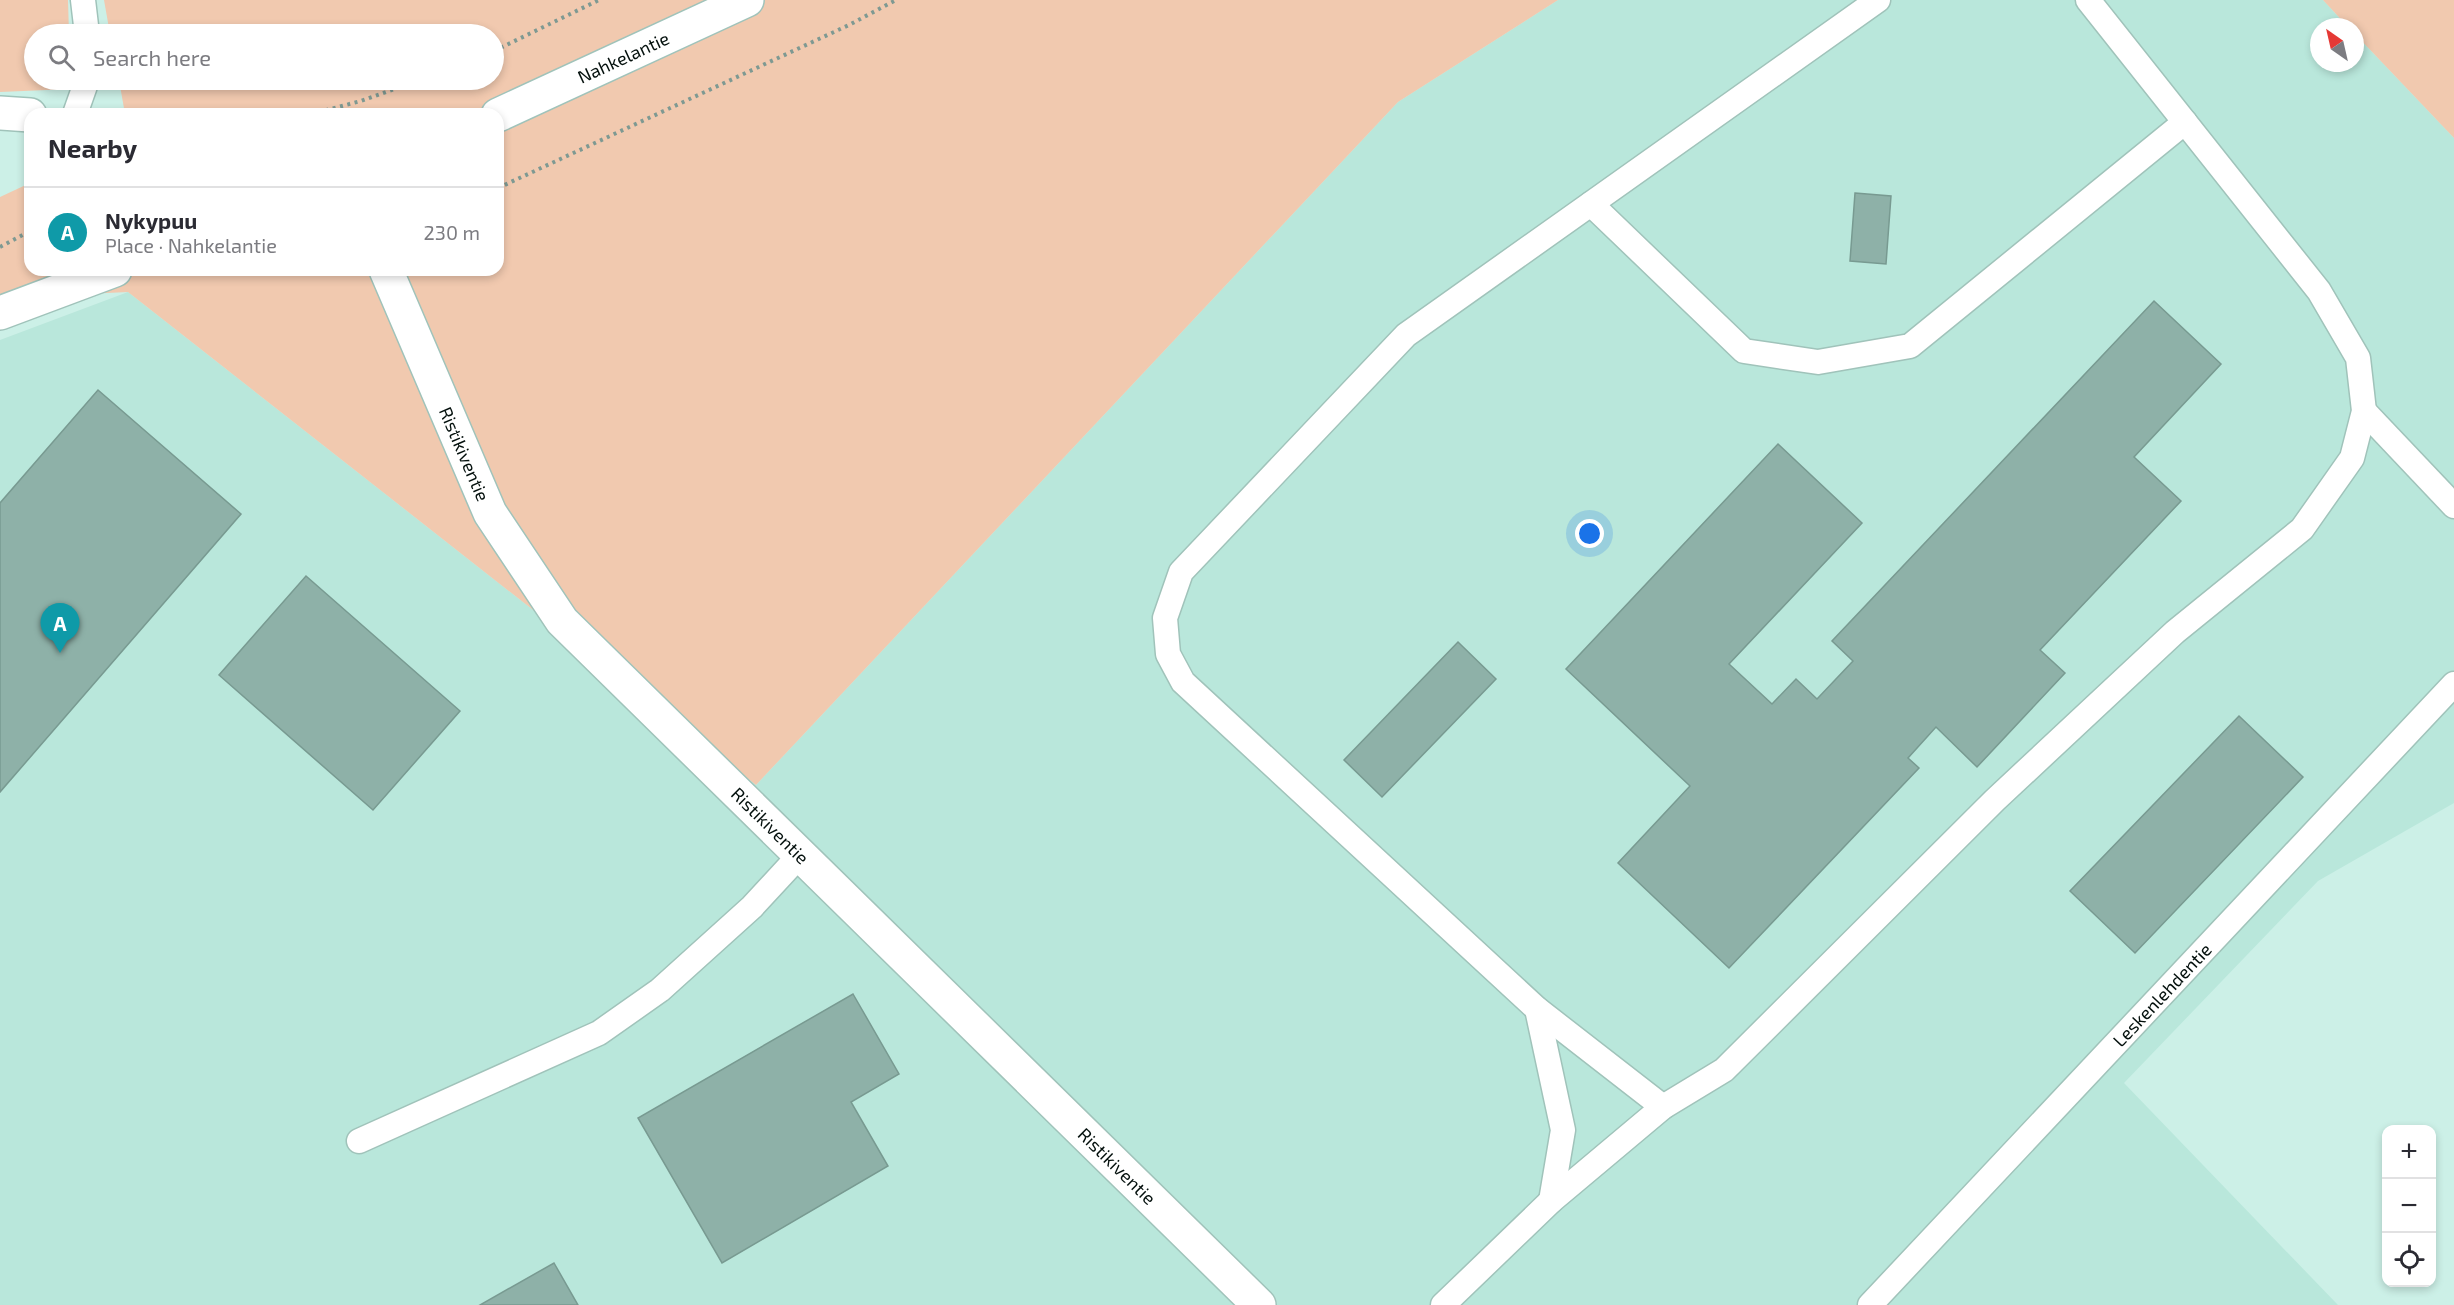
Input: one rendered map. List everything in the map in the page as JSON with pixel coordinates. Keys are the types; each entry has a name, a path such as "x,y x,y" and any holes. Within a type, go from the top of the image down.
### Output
{"street":[{"name":"Nahkelantie","path":"504,112 747,0"},
{"path":"0,113 24,115"},
{"path":"0,313 98,276"},
{"name":"Ristikiventie","path":"389,276 490,513 562,621 1259,1305"}],"lane":[{"path":"84,0 86,24"},
{"path":"1663,1107 1537,1010 1184,682 1168,654 1165,618 1181,572 1406,335 1878,0"},
{"path":"1443,1305 1551,1201 1663,1107 1724,1070 1995,800 2166,640 2302,529 2352,458 2364,411 2358,358 2319,291 2088,0"},
{"path":"77,108 83,90"},
{"path":"1591,204 1744,351 1818,362 1910,346 2185,122"},
{"path":"2364,411 2454,506"},
{"name":"Leskenlehdentie","path":"1870,1305 2454,684"},
{"path":"359,1141 599,1033 660,990 752,907 800,855"},
{"path":"1537,1010 1563,1130 1551,1201"}],"path":[{"path":"504,46 599,0"},
{"path":"504,185 849,25 896,0"},
{"path":"334,108 392,90"},
{"path":"0,247 24,234"}],"shaded area":[{"path":"0,0 68,0 69,24 24,24 24,90 47,90 0,92"},
{"path":"104,0 1558,0 1398,102 756,785 128,292 0,298 0,197 24,186 24,276 504,276 504,108 124,108 121,90 504,90 504,24 108,24"},
{"path":"1558,0 2323,0 2340,18 2310,18 2310,72 2364,72 2364,43 2454,138 2454,803 2318,881 2124,1083 2338,1305 0,1305 0,340 128,292 756,785 1398,102"},
{"path":"2323,0 2454,0 2454,138 2364,43 2364,18 2340,18"}],"building":[{"path":"1855,193 1891,196 1886,264 1850,261"},
{"path":"2154,301 2221,364 2134,457 2181,501 2040,650 2065,673 1977,767 1936,727 1908,758 1919,768 1729,968 1618,863 1690,786 1566,669 1778,444 1862,523 1729,664 1772,704 1796,679 1817,699 1853,661 1832,641"},
{"path":"98,390 241,514 0,792 0,503"},
{"path":"306,576 460,711 373,810 219,675"},
{"path":"1458,642 1496,679 1382,797 1344,760"},
{"path":"2239,716 2303,777 2135,953 2070,891"},
{"path":"853,994 899,1074 851,1102 888,1166 722,1263 638,1118"},
{"path":"554,1263 578,1305 480,1305"}],"place":[{"name":"Nykypuu","path":"60,653"}]}
